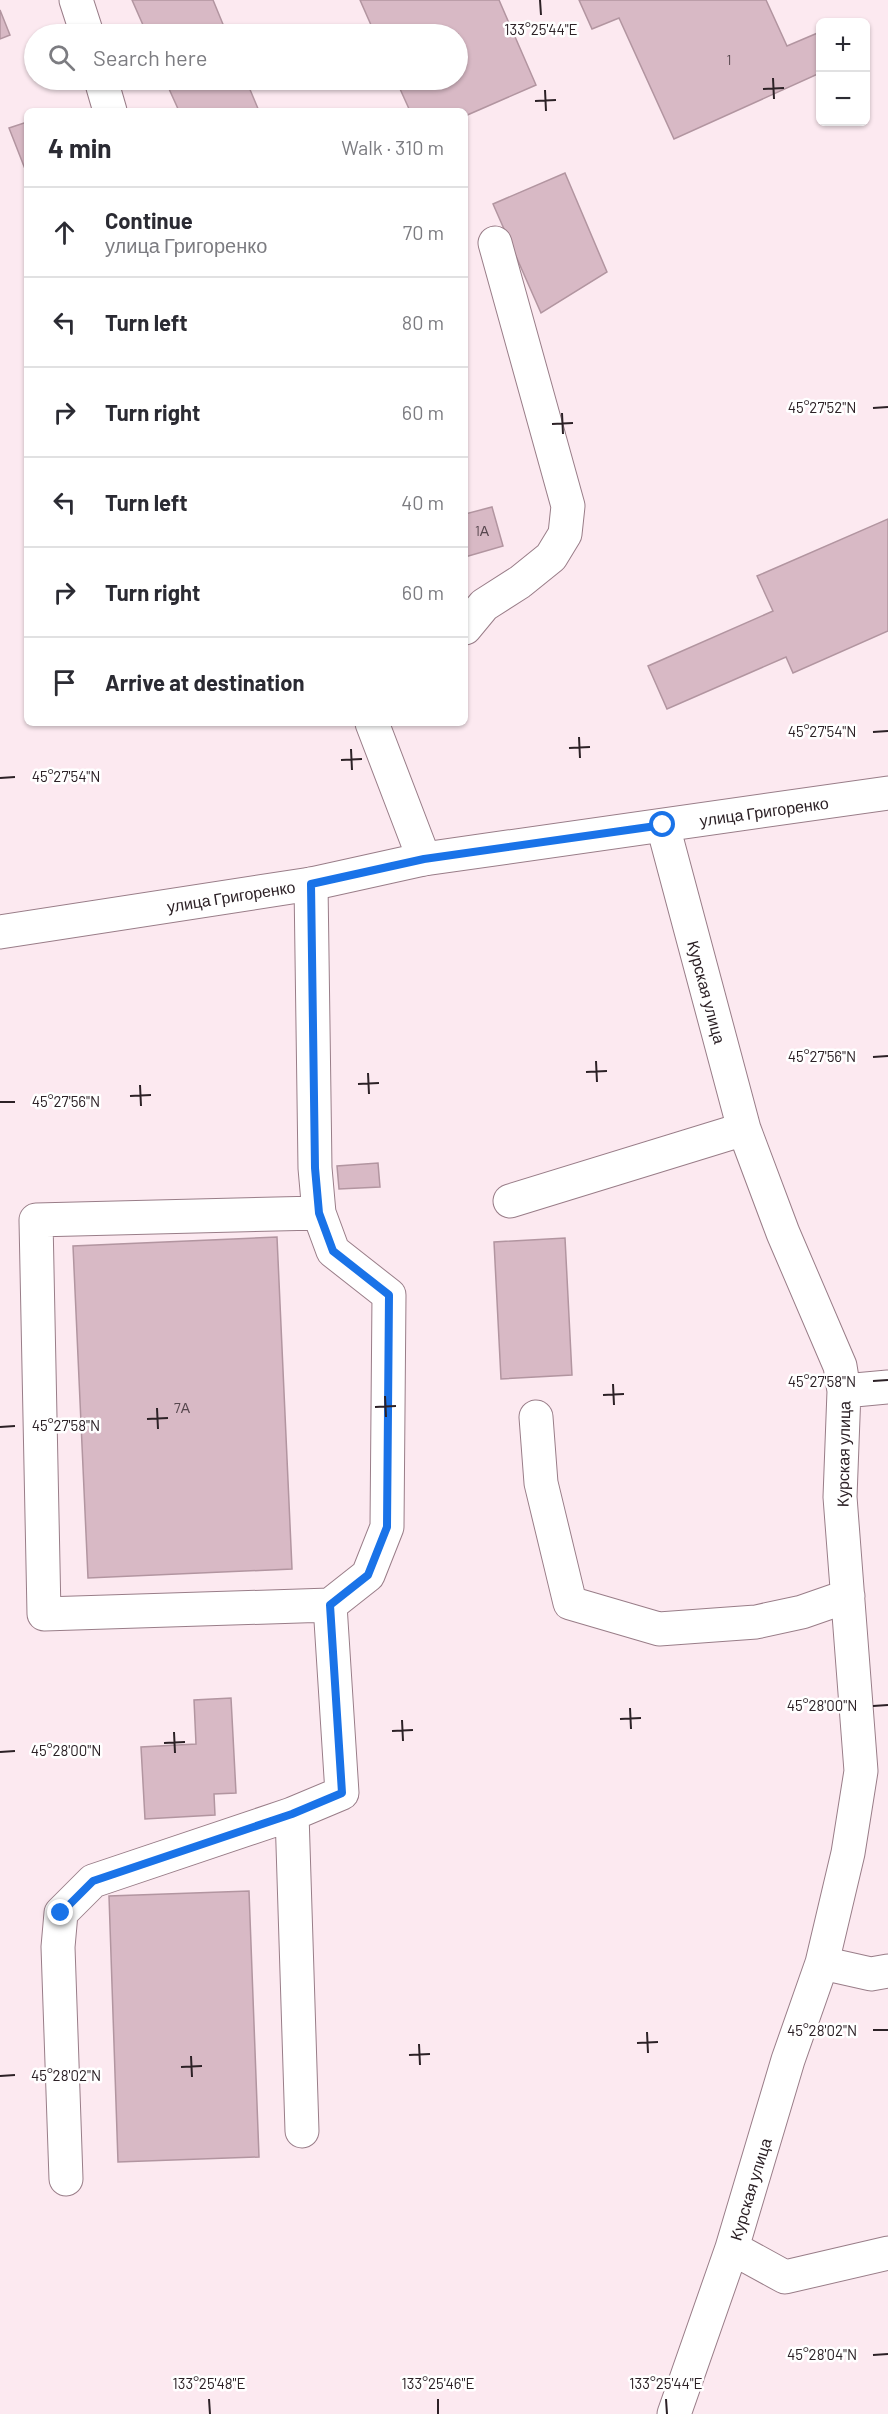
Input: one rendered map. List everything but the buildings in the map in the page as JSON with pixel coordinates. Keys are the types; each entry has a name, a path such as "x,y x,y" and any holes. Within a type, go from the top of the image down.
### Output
{"street":[{"path":"76,0 84,24"},
{"path":"103,90 109,108"},
{"path":"468,624 484,605 520,582 551,557 565,534 568,506 495,243"},
{"path":"379,727 424,859"},
{"name":"улица Григоренко","path":"0,932 311,884 424,859 888,793"},
{"name":"Курская улица","path":"663,825 744,1129 783,1233 840,1366 844,1391 840,1497 861,1771 848,1853 822,1963 788,2060 732,2248 674,2414"},
{"path":"311,884 315,1168 319,1213 333,1251 389,1295 387,1527 368,1575 330,1605 44,1614 36,1220 319,1213"},
{"path":"510,1201 744,1129"},
{"path":"844,1391 888,1387"},
{"path":"536,1417 541,1483 570,1603 659,1629 756,1622 802,1612 848,1596"},
{"path":"66,2179 58,1947 61,1913 93,1881 292,1814 342,1793 330,1605"},
{"path":"292,1814 302,2131"},
{"path":"822,1963 871,1974 888,1971"},
{"path":"732,2248 784,2277 888,2253"}],"route":[{"path":"61,1913 93,1881 292,1814 342,1793 330,1605 368,1575 387,1527 389,1295 333,1251 319,1213 315,1168 311,884 424,859 663,825"}]}
